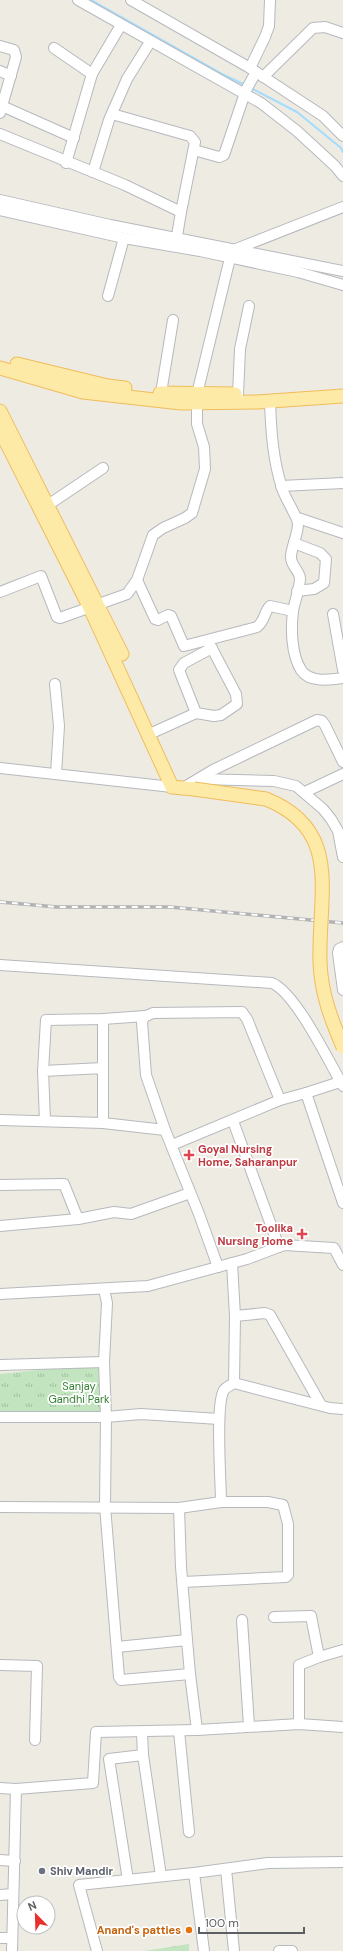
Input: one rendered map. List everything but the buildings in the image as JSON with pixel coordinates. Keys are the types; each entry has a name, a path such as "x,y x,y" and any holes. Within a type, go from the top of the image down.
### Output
{"main road":[{"path":"0,359 108,386 197,399 238,394 343,396"},
{"path":"0,368 83,392 197,399 270,402 343,389"},
{"path":"0,411 48,505 94,607 151,742 163,764 187,785 276,802 286,807 304,820 323,849 326,872 320,961 322,987 327,1008 343,1047"},
{"path":"0,430 94,607 126,663 154,732 163,764"}],"street":[{"path":"78,0 150,42 245,92 276,113 297,130 330,161 343,176"},
{"path":"194,150 218,157 224,155 245,92 256,73 269,26 270,0"},
{"path":"135,1 256,73 323,116 343,136"},
{"path":"66,163 92,74 121,24"},
{"path":"256,73 313,28 325,27 343,32"},
{"path":"92,172 112,114 127,80 150,42"},
{"path":"0,46 14,50 16,54 2,104 74,138"},
{"path":"54,48 92,74"},
{"path":"0,71 11,76"},
{"path":"112,114 190,136 196,142 176,242"},
{"path":"0,134 66,163 125,186 181,212"},
{"path":"0,200 78,221 124,238 176,242"},
{"path":"233,254 343,207"},
{"path":"0,210 110,224 176,242 233,254 343,271"},
{"path":"108,296 124,238"},
{"path":"233,254 343,285"},
{"path":"0,592 40,576 58,618 94,607 127,594 137,580 153,535 163,528 189,516 194,509 204,477 205,462 204,447 197,424 197,399 233,254"},
{"path":"238,394 240,349 249,306"},
{"path":"161,393 173,320"},
{"path":"270,402 272,440 281,486 285,499 298,518 291,558 300,576 293,611 293,637 295,652 301,670 310,678 330,680 343,678"},
{"path":"48,505 103,468"},
{"path":"281,486 343,483"},
{"path":"298,518 343,533"},
{"path":"294,543 320,553 326,559 324,583 314,589 297,591"},
{"path":"137,580 155,619 158,620 168,615 171,616 184,646 210,644 257,627 261,624 270,606 293,611"},
{"path":"333,614 343,670"},
{"path":"154,732 196,713 214,716 221,714 237,704 236,694 210,644"},
{"path":"196,713 179,670 184,663 210,644"},
{"path":"55,684 58,726 56,774"},
{"path":"187,785 317,720 322,721 325,725 343,762"},
{"path":"0,768 187,785 274,781 296,786 305,792 331,819 338,831 343,857"},
{"path":"305,792 343,774"},
{"path":"343,947 338,953 343,990"},
{"path":"0,966 272,983 278,986 295,1004 342,1084 280,1100 172,1146"},
{"path":"45,1121 43,1071 46,1020 102,1019 145,1016 153,1013 242,1012 247,1018 280,1100"},
{"path":"145,1016 142,1022 146,1075 165,1130 218,1267"},
{"path":"102,1019 103,1123"},
{"path":"43,1071 103,1068"},
{"path":"306,1094 343,1203"},
{"path":"0,1120 103,1123 165,1130"},
{"path":"233,1120 279,1247"},
{"path":"0,1185 64,1184 78,1219"},
{"path":"0,1226 78,1219 114,1212 131,1214 190,1193"},
{"path":"0,1294 148,1286 232,1263 284,1245 338,1247 343,1265"},
{"path":"232,1263 235,1316 234,1383"},
{"path":"104,1289 107,1304 104,1362 106,1417 105,1506 119,1677 121,1680 190,1674"},
{"path":"235,1316 265,1313 270,1315 321,1405"},
{"path":"0,1365 104,1362"},
{"path":"221,1502 220,1419 223,1392 225,1388 234,1383 321,1405 343,1409"},
{"path":"0,1417 106,1417 141,1414 220,1419"},
{"path":"0,1507 105,1506 179,1508 221,1502 268,1502 283,1505 288,1524 288,1576 183,1582"},
{"path":"179,1508 180,1567 183,1582 190,1674 197,1730"},
{"path":"274,1617 311,1616 319,1657"},
{"path":"242,1620 249,1726"},
{"path":"117,1646 187,1640"},
{"path":"299,1724 299,1666 319,1657 343,1650"},
{"path":"0,1664 37,1666 35,1740"},
{"path":"0,1788 16,1789 93,1783 96,1732 179,1731 299,1724 343,1727"},
{"path":"179,1731 189,1832"},
{"path":"142,1732 143,1755 160,1876"},
{"path":"128,1880 109,1759 143,1755"},
{"path":"12,1951 16,1789"},
{"path":"0,1860 15,1861"},
{"path":"97,1951 79,1884 194,1873 268,1863 343,1862"},
{"path":"226,1869 234,1951"},
{"path":"194,1873 204,1951"},
{"path":"0,1895 13,1894"},
{"path":"0,1938 12,1938"},
{"path":"279,1951 292,1951"}],"green space":[{"name":"Sanjay Gandhi Park","path":"105,1363 109,1420 0,1417 0,1374"},
{"path":"189,1944 189,1951 144,1951"}],"waterway":[{"path":"91,0 224,75 245,85"},
{"path":"251,88 297,112 341,148 343,152"}],"railway":[{"path":"0,902 57,907 170,907 343,923"}],"place":[{"name":"Goyal Nursing Home, Saharanpur","path":"189,1155"},
{"name":"Toolika Nursing Home","path":"302,1234"},
{"name":"Shiv Mandir","path":"42,1871"},
{"name":"Anand's patties","path":"189,1930"}]}
